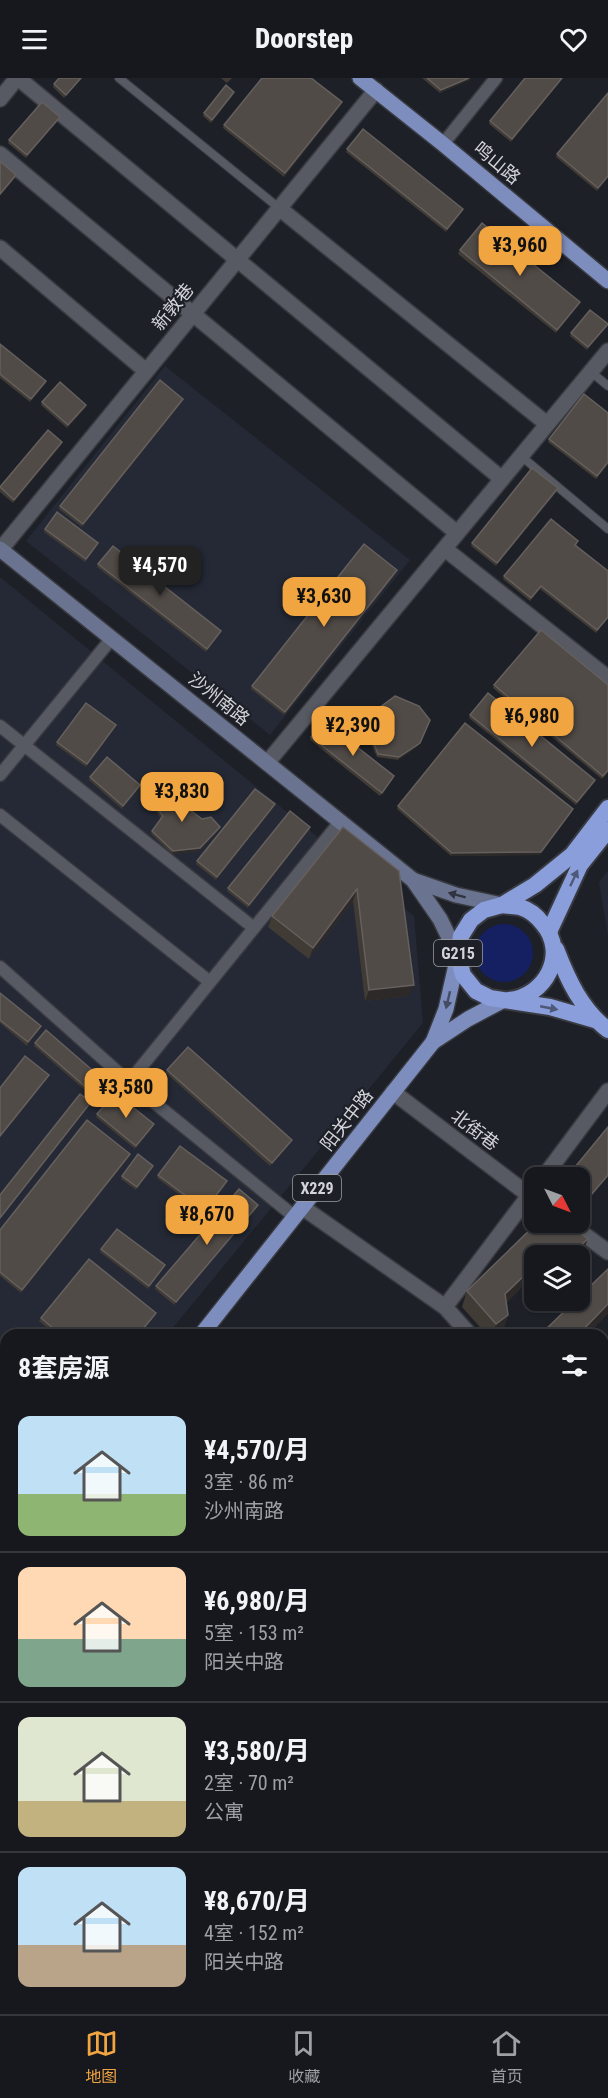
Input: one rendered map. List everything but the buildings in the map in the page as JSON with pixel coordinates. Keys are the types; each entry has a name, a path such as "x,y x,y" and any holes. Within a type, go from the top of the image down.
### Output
{"highway":[{"name":"G215","path":"601,1025 550,1007 490,998 476,991 463,975 458,956 461,936 471,920 484,910 502,905 536,885 572,855 608,808"},
{"path":"502,1001 520,999 541,986 550,972 553,963 551,938 580,865 608,830"},
{"path":"502,905 522,907 536,915 551,938 571,987 601,1025"}],"main road":[{"name":"鸣山路","path":"360,78 608,281"},
{"name":"沙州南路","path":"0,549 413,880"},
{"path":"413,880 456,895 502,905"},
{"path":"413,880 440,919 458,956"},
{"name":"X229","path":"433,1042 446,1009 458,956"},
{"name":"X229","path":"433,1042 468,1019 502,1001"},
{"name":"阳关中路","path":"206,1329 433,1042"}],"street":[{"path":"443,144 496,78"},
{"path":"0,99 12,80 237,260 502,478"},
{"name":"新敦巷","path":"0,549 376,90"},
{"path":"0,153 457,533"},
{"path":"279,208 547,424"},
{"path":"0,248 146,371"},
{"path":"267,763 608,351"},
{"path":"445,549 608,678"},
{"path":"0,774 112,638"},
{"path":"0,726 254,928"},
{"path":"0,815 210,982"},
{"path":"129,1082 340,822"},
{"path":"0,967 129,1082 299,1212 445,1307 465,1329"},
{"path":"551,1167 608,1091"},
{"name":"北街巷","path":"393,1092 524,1189"},
{"path":"445,1307 524,1205"},
{"path":"582,1233 608,1252"}],"lane":[{"path":"118,78 279,208"},
{"path":"591,372 608,386"},
{"path":"521,456 608,529"}],"shaded area":[{"path":"165,366 410,560 270,735 26,541"},
{"path":"0,577 414,916 423,1023 172,1329 0,1329"},
{"path":"608,871 608,936 599,882"},
{"path":"504,924 520,929 528,937 533,953 528,969 520,977 504,982 488,977 480,969 475,953 480,937 488,929"}]}
